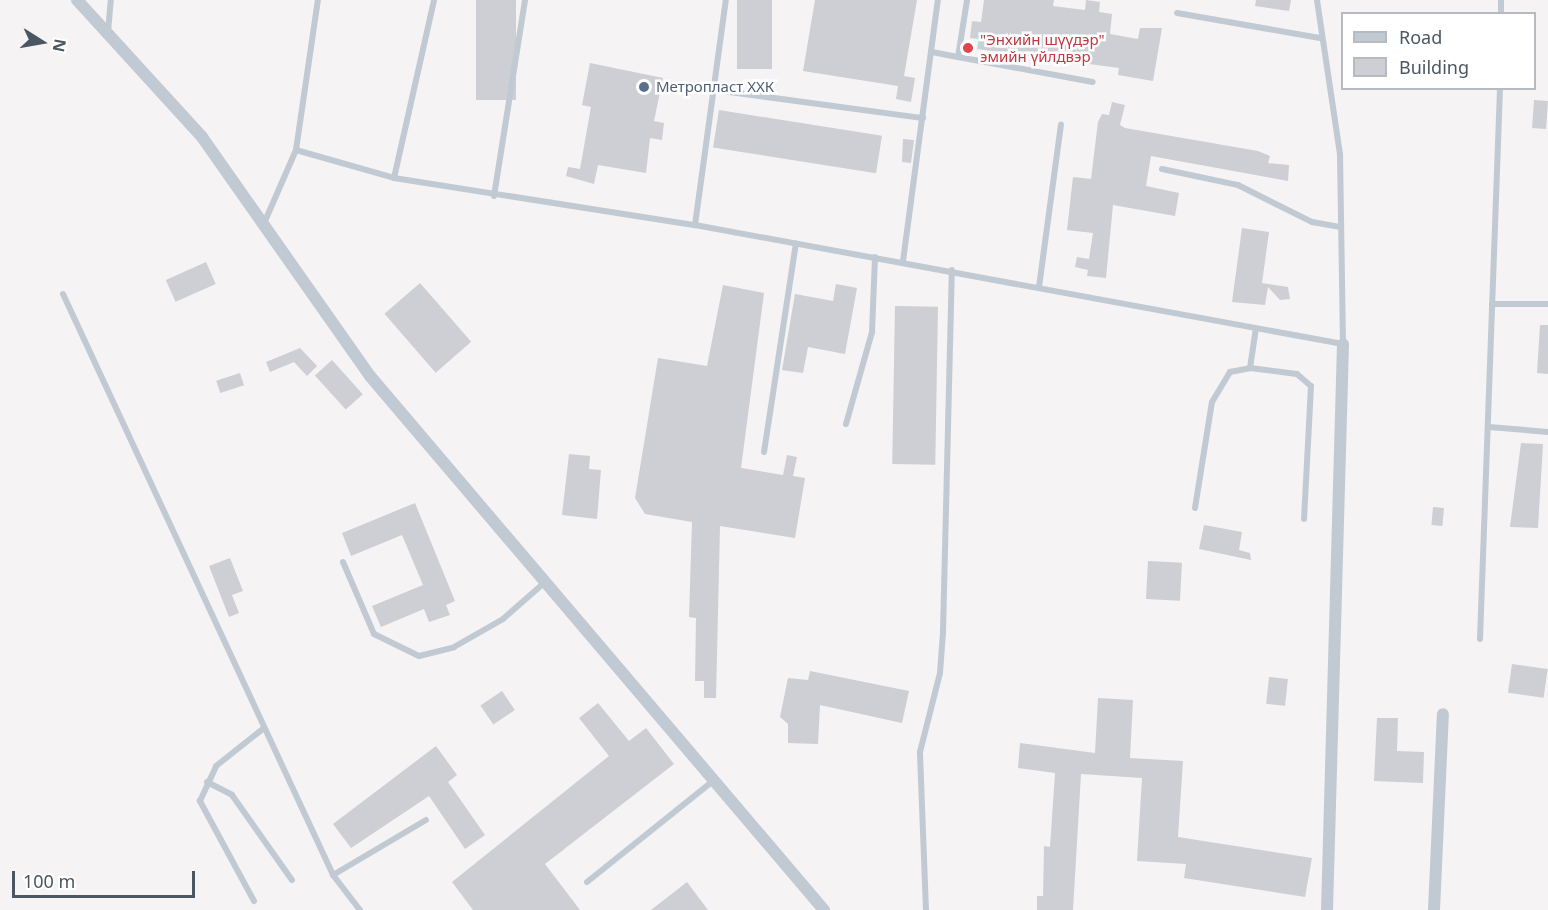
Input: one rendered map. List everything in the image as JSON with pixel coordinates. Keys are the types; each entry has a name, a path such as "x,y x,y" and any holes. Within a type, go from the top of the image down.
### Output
{"street":[{"path":"77,0 202,137 265,221 370,376 711,782 824,910"},
{"path":"1327,910 1343,345"},
{"path":"1434,910 1443,714"}],"lane":[{"path":"107,35 111,0"},
{"path":"265,221 296,150 318,0"},
{"path":"394,178 434,0"},
{"path":"494,195 525,0"},
{"path":"695,225 726,0"},
{"path":"903,261 938,0"},
{"path":"958,57 967,0"},
{"path":"296,150 394,178 695,225 903,261 1343,345 1340,154 1320,38 1317,0"},
{"path":"1177,13 1320,38"},
{"path":"932,52 1093,82"},
{"path":"715,90 923,118"},
{"path":"1480,639 1500,90"},
{"path":"1039,287 1061,124"},
{"path":"1162,169 1238,185 1312,222 1340,227"},
{"path":"764,452 796,243"},
{"path":"846,424 872,332 875,257"},
{"path":"926,910 920,752 940,673 944,632 952,270"},
{"path":"63,294 333,875 360,910"},
{"path":"1492,304 1548,304"},
{"path":"1250,368 1256,328"},
{"path":"1195,508 1212,402 1230,372 1250,368 1297,374 1311,386 1305,519"},
{"path":"1489,427 1548,432"},
{"path":"343,562 374,634 419,656 454,647 503,619 544,583"},
{"path":"254,901 200,801 216,766 264,728"},
{"path":"207,782 232,795 292,880"},
{"path":"587,882 711,782"},
{"path":"333,875 426,820"}],"building":[{"path":"476,0 516,0 516,100 476,100"},
{"path":"737,0 772,0 772,69 737,69"},
{"path":"815,0 917,0 904,76 915,78 911,102 896,99 898,86 803,71"},
{"path":"984,0 1054,0 1053,6 1085,10 1086,0 1100,2 1099,12 1112,14 1110,34 1138,39 1140,28 1162,28 1153,81 1118,75 1119,68 977,49 979,39 970,38 972,21 981,22"},
{"path":"1256,0 1291,0 1289,11 1255,6"},
{"path":"590,63 663,78 654,121 664,123 662,140 650,138 646,173 598,165 594,184 566,176 568,167 580,169 591,107 582,105"},
{"path":"1534,100 1548,101 1546,129 1532,128"},
{"path":"1112,102 1125,105 1120,125 1125,128 1258,151 1270,156 1268,163 1289,165 1288,181 1151,156 1146,186 1179,193 1175,216 1113,205 1106,278 1087,276 1088,270 1075,267 1077,257 1089,259 1093,233 1067,230 1073,177 1091,179 1098,122 1102,114 1109,115"},
{"path":"719,110 882,136 876,173 713,148"},
{"path":"903,139 914,140 911,163 902,162"},
{"path":"1242,228 1269,232 1262,283 1288,287 1290,299 1280,300 1268,287 1265,305 1232,302"},
{"path":"206,262 216,284 176,302 166,280"},
{"path":"420,283 471,342 436,373 385,314"},
{"path":"836,284 857,288 845,354 808,347 803,373 782,370 795,294 833,301"},
{"path":"723,285 764,293 741,468 783,475 787,455 797,457 793,476 805,478 795,538 720,526 716,698 704,698 704,681 695,681 696,618 689,617 692,522 645,514 635,498 658,358 707,366"},
{"path":"895,306 938,307 935,465 892,464"},
{"path":"1540,325 1548,325 1548,374 1537,373"},
{"path":"300,348 317,366 307,376 294,362 270,372 266,362"},
{"path":"332,360 363,394 346,410 315,375"},
{"path":"240,373 244,385 220,393 216,381"},
{"path":"1521,443 1543,444 1538,528 1510,527"},
{"path":"569,454 590,456 589,469 601,470 597,519 562,515"},
{"path":"415,503 455,601 446,605 450,615 429,622 424,609 381,627 372,606 423,585 402,535 351,556 342,533"},
{"path":"1433,507 1444,508 1442,526 1431,525"},
{"path":"1204,525 1242,532 1239,550 1250,553 1251,560 1199,549"},
{"path":"230,558 243,591 232,595 239,613 229,617 209,566"},
{"path":"1148,561 1182,563 1180,601 1146,599"},
{"path":"1512,664 1548,669 1544,698 1508,693"},
{"path":"810,671 909,691 902,723 820,705 818,744 788,743 788,724 780,717 788,678 808,680"},
{"path":"1269,677 1288,679 1285,706 1266,704"},
{"path":"502,691 515,710 493,725 480,706"},
{"path":"1098,698 1133,700 1130,758 1183,761 1178,837 1312,858 1305,897 1184,878 1186,864 1137,861 1142,778 1081,774 1073,910 1037,910 1037,896 1043,896 1044,846 1050,847 1055,773 1018,768 1020,743 1095,753"},
{"path":"598,703 629,741 646,728 674,764 545,864 580,910 473,910 452,882 609,756 579,718"},
{"path":"1377,718 1398,718 1397,751 1424,752 1423,783 1374,781"},
{"path":"436,746 457,775 448,782 485,835 465,849 429,796 351,848 333,824"},
{"path":"687,882 708,910 651,910"}],"place":[{"name":"\"Энхийн шүүдэр\" эмийн үйлдвэр","path":"968,48"},
{"name":"Метропласт ХХК","path":"644,87"}]}
